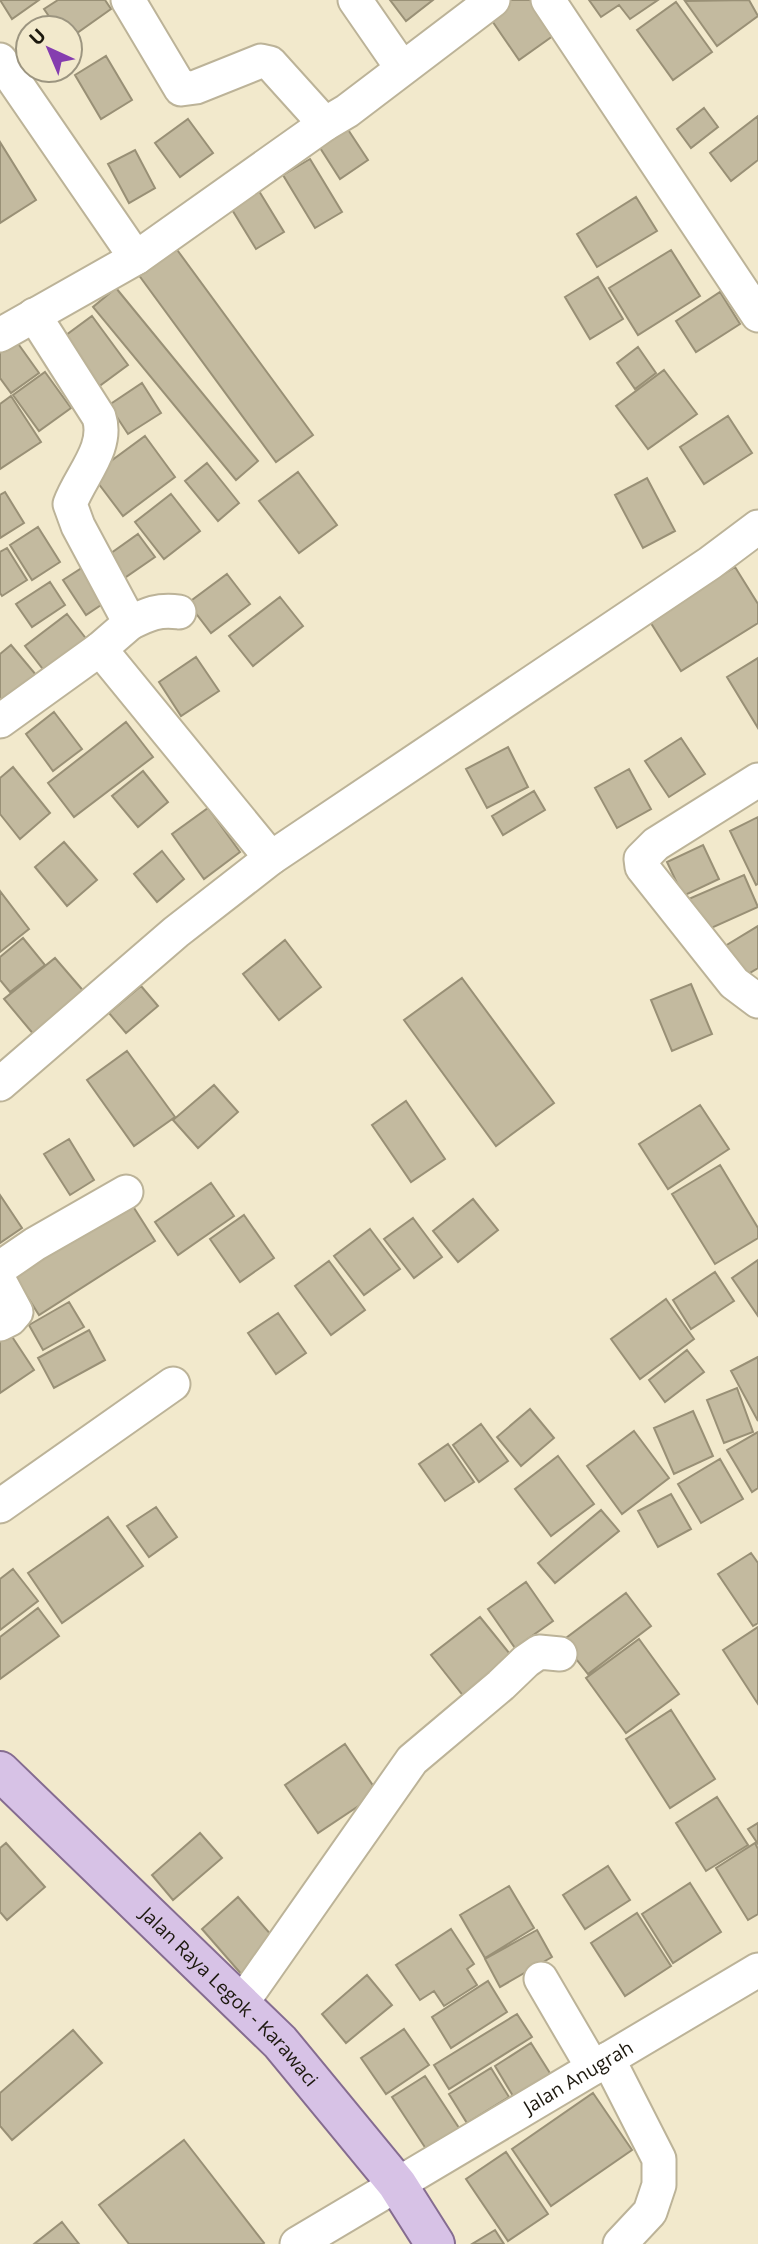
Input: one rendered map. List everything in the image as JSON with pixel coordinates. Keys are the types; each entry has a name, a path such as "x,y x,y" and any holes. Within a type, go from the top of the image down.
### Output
{"main road":[{"name":"Jalan Raya Legok - Karawaci","path":"0,1770 280,2042 397,2184 435,2244"}],"street":[{"path":"128,0 181,89 196,87 261,61 270,63 325,124"},
{"path":"355,0 402,68"},
{"path":"0,335 136,258 325,124 348,111 493,0"},
{"path":"548,0 758,315"},
{"path":"0,60 11,99 136,258"},
{"path":"34,315 102,425 99,446 70,504 78,526 130,623"},
{"path":"0,1084 176,932 271,858 710,563 758,527"},
{"path":"0,721 100,649 130,623 152,611 179,612"},
{"path":"100,649 271,858"},
{"path":"758,780 656,844 641,859 642,867 734,982 758,1001"},
{"path":"0,1268 35,1244 126,1192"},
{"path":"0,1282 16,1312 0,1324"},
{"path":"0,1506 173,1384"},
{"path":"240,2004 412,1760 526,1661 539,1653 560,1654"},
{"name":"Jalan Anugrah","path":"297,2244 758,1970"},
{"path":"541,1979 600,2064 659,2159 659,2185 650,2212 620,2244"}],"building":[{"path":"0,0 39,0 19,14 14,14 12,19"},
{"path":"58,0 105,0 111,9 84,28 84,14 47,14 44,9"},
{"path":"390,0 433,0 406,21"},
{"path":"503,0 535,0 557,33 519,60 486,12"},
{"path":"589,0 658,0 630,19 619,5 601,17"},
{"path":"749,0 758,16 717,46 685,1"},
{"path":"676,2 712,52 673,80 637,30"},
{"path":"106,56 132,100 101,119 80,84 84,84 84,69"},
{"path":"704,108 718,127 691,148 677,129"},
{"path":"758,116 758,160 731,181 710,153"},
{"path":"188,119 213,153 180,177 155,143"},
{"path":"343,122 368,160 340,179 315,140"},
{"path":"0,142 36,200 0,223"},
{"path":"135,150 155,188 129,203 108,164"},
{"path":"310,159 342,212 315,228 283,175"},
{"path":"259,191 284,232 256,249 231,208"},
{"path":"636,197 657,231 597,267 577,234"},
{"path":"175,247 313,435 276,462 138,274"},
{"path":"671,250 700,296 638,335 609,288"},
{"path":"598,277 623,319 590,339 565,297"},
{"path":"116,288 258,461 236,480 93,307"},
{"path":"720,292 740,324 696,352 676,321"},
{"path":"92,316 128,365 94,390 58,341"},
{"path":"14,338 39,373 11,393 0,378 0,348"},
{"path":"638,347 656,373 635,389 617,363"},
{"path":"664,370 697,414 648,449 616,406"},
{"path":"45,372 71,408 39,431 13,395"},
{"path":"142,383 161,413 128,434 109,405"},
{"path":"11,396 41,442 0,469 0,404"},
{"path":"728,416 752,453 704,484 680,447"},
{"path":"145,436 175,477 123,516 92,475"},
{"path":"207,463 239,503 218,521 185,481"},
{"path":"298,472 337,525 299,553 259,501"},
{"path":"647,478 675,531 643,548 615,495"},
{"path":"5,492 24,523 0,538 0,495"},
{"path":"171,494 200,531 164,559 135,522"},
{"path":"38,527 60,562 32,580 10,545"},
{"path":"138,534 155,557 123,579 107,556"},
{"path":"7,548 27,580 2,596 0,552"},
{"path":"88,564 110,599 86,615 63,580"},
{"path":"735,567 758,604 758,623 681,671 649,620"},
{"path":"227,574 250,604 211,633 188,603"},
{"path":"50,582 65,605 32,627 16,604"},
{"path":"280,597 303,626 253,666 229,636"},
{"path":"67,614 91,645 49,677 25,646"},
{"path":"11,645 42,682 0,714 0,654"},
{"path":"196,657 219,691 181,716 159,682"},
{"path":"758,658 758,728 727,677"},
{"path":"54,712 82,749 53,771 26,734"},
{"path":"126,722 153,757 74,817 48,783"},
{"path":"681,738 705,774 669,797 645,761"},
{"path":"508,747 528,787 487,808 466,769"},
{"path":"13,767 50,813 20,839 0,814 0,778"},
{"path":"629,769 651,809 617,828 595,788"},
{"path":"143,771 168,802 138,827 112,796"},
{"path":"534,791 545,810 503,835 492,816"},
{"path":"208,808 240,852 204,879 172,834"},
{"path":"758,817 758,884 756,885 730,831"},
{"path":"64,842 97,880 67,906 35,867"},
{"path":"703,845 719,879 683,896 667,862"},
{"path":"162,851 184,879 157,902 134,874"},
{"path":"744,875 758,907 698,934 684,901"},
{"path":"0,891 29,929 0,952"},
{"path":"758,926 758,968 743,977 725,946"},
{"path":"23,938 45,965 10,992 0,980 0,957"},
{"path":"285,940 321,987 279,1020 243,974"},
{"path":"55,958 86,994 35,1036 4,999"},
{"path":"462,978 554,1103 496,1146 404,1020"},
{"path":"691,984 712,1034 672,1051 651,1000"},
{"path":"141,986 158,1006 126,1033 109,1013"},
{"path":"127,1051 175,1117 134,1146 87,1080"},
{"path":"214,1085 238,1112 198,1148 173,1120"},
{"path":"406,1101 445,1159 411,1182 372,1125"},
{"path":"700,1105 729,1149 668,1189 639,1144"},
{"path":"69,1139 94,1180 70,1195 44,1154"},
{"path":"720,1165 758,1228 758,1238 715,1264 672,1194"},
{"path":"211,1183 234,1216 178,1255 155,1222"},
{"path":"0,1195 22,1228 0,1243"},
{"path":"473,1199 498,1230 458,1262 433,1231"},
{"path":"129,1200 155,1241 39,1315 13,1274"},
{"path":"244,1215 274,1258 240,1282 210,1239"},
{"path":"413,1218 442,1257 414,1278 384,1239"},
{"path":"370,1229 400,1269 364,1295 334,1256"},
{"path":"758,1260 758,1316 732,1278"},
{"path":"329,1261 365,1310 331,1335 295,1286"},
{"path":"715,1272 734,1301 691,1329 673,1300"},
{"path":"666,1299 694,1339 640,1379 611,1339"},
{"path":"69,1302 84,1327 43,1350 29,1325"},
{"path":"278,1313 306,1353 276,1374 248,1333"},
{"path":"5,1326 34,1370 0,1393 0,1329"},
{"path":"89,1330 105,1360 54,1388 38,1358"},
{"path":"687,1350 704,1372 665,1402 649,1380"},
{"path":"758,1357 758,1421 731,1371"},
{"path":"737,1388 753,1432 724,1443 707,1400"},
{"path":"530,1409 554,1438 521,1466 497,1437"},
{"path":"693,1411 713,1456 674,1474 654,1428"},
{"path":"481,1424 508,1461 479,1482 453,1445"},
{"path":"634,1431 669,1478 622,1514 587,1466"},
{"path":"758,1432 758,1488 752,1492 727,1450"},
{"path":"448,1444 474,1482 445,1501 419,1464"},
{"path":"558,1456 594,1504 551,1536 515,1489"},
{"path":"720,1459 743,1499 701,1523 678,1484"},
{"path":"671,1494 691,1529 658,1547 638,1511"},
{"path":"156,1507 177,1537 149,1557 127,1526"},
{"path":"601,1510 619,1531 555,1583 538,1563"},
{"path":"108,1517 143,1566 62,1623 28,1573"},
{"path":"751,1553 758,1563 758,1623 753,1626 718,1574"},
{"path":"13,1569 38,1601 0,1630 0,1579"},
{"path":"526,1582 553,1621 515,1648 488,1609"},
{"path":"626,1593 651,1626 588,1674 562,1641"},
{"path":"38,1608 59,1636 0,1679 0,1637"},
{"path":"480,1617 514,1659 465,1698 431,1655"},
{"path":"758,1627 758,1704 723,1650"},
{"path":"639,1639 679,1694 626,1733 586,1678"},
{"path":"671,1710 715,1779 670,1808 626,1739"},
{"path":"345,1744 378,1793 318,1833 285,1785"},
{"path":"717,1797 748,1845 706,1871 676,1823"},
{"path":"758,1823 758,1844 748,1829"},
{"path":"200,1833 222,1858 173,1900 152,1875"},
{"path":"6,1843 45,1887 7,1920 0,1912 0,1848"},
{"path":"755,1843 758,1849 758,1914 748,1920 716,1868"},
{"path":"608,1866 630,1900 585,1929 563,1895"},
{"path":"690,1883 721,1932 673,1963 642,1914"},
{"path":"509,1886 534,1928 485,1958 460,1915"},
{"path":"238,1897 279,1944 243,1976 202,1929"},
{"path":"637,1913 671,1966 625,1996 591,1943"},
{"path":"451,1929 474,1964 467,1969 477,1985 444,2006 434,1991 420,2000 396,1965"},
{"path":"537,1930 552,1957 500,1987 485,1959"},
{"path":"367,1975 392,2005 346,2043 322,2014"},
{"path":"488,1981 507,2012 451,2048 432,2017"},
{"path":"517,2014 532,2037 449,2089 434,2065"},
{"path":"404,2029 429,2065 386,2094 361,2058"},
{"path":"73,2030 102,2063 12,2140 0,2126 0,2093"},
{"path":"531,2043 553,2078 516,2101 495,2066"},
{"path":"491,2068 509,2097 467,2123 449,2094"},
{"path":"425,2076 463,2134 430,2155 392,2097"},
{"path":"593,2093 632,2150 551,2206 512,2149"},
{"path":"184,2140 263,2244 129,2244 99,2205"},
{"path":"506,2152 548,2214 508,2241 466,2179"},
{"path":"62,2222 79,2244 34,2244"},
{"path":"495,2230 504,2244 472,2244"}]}
